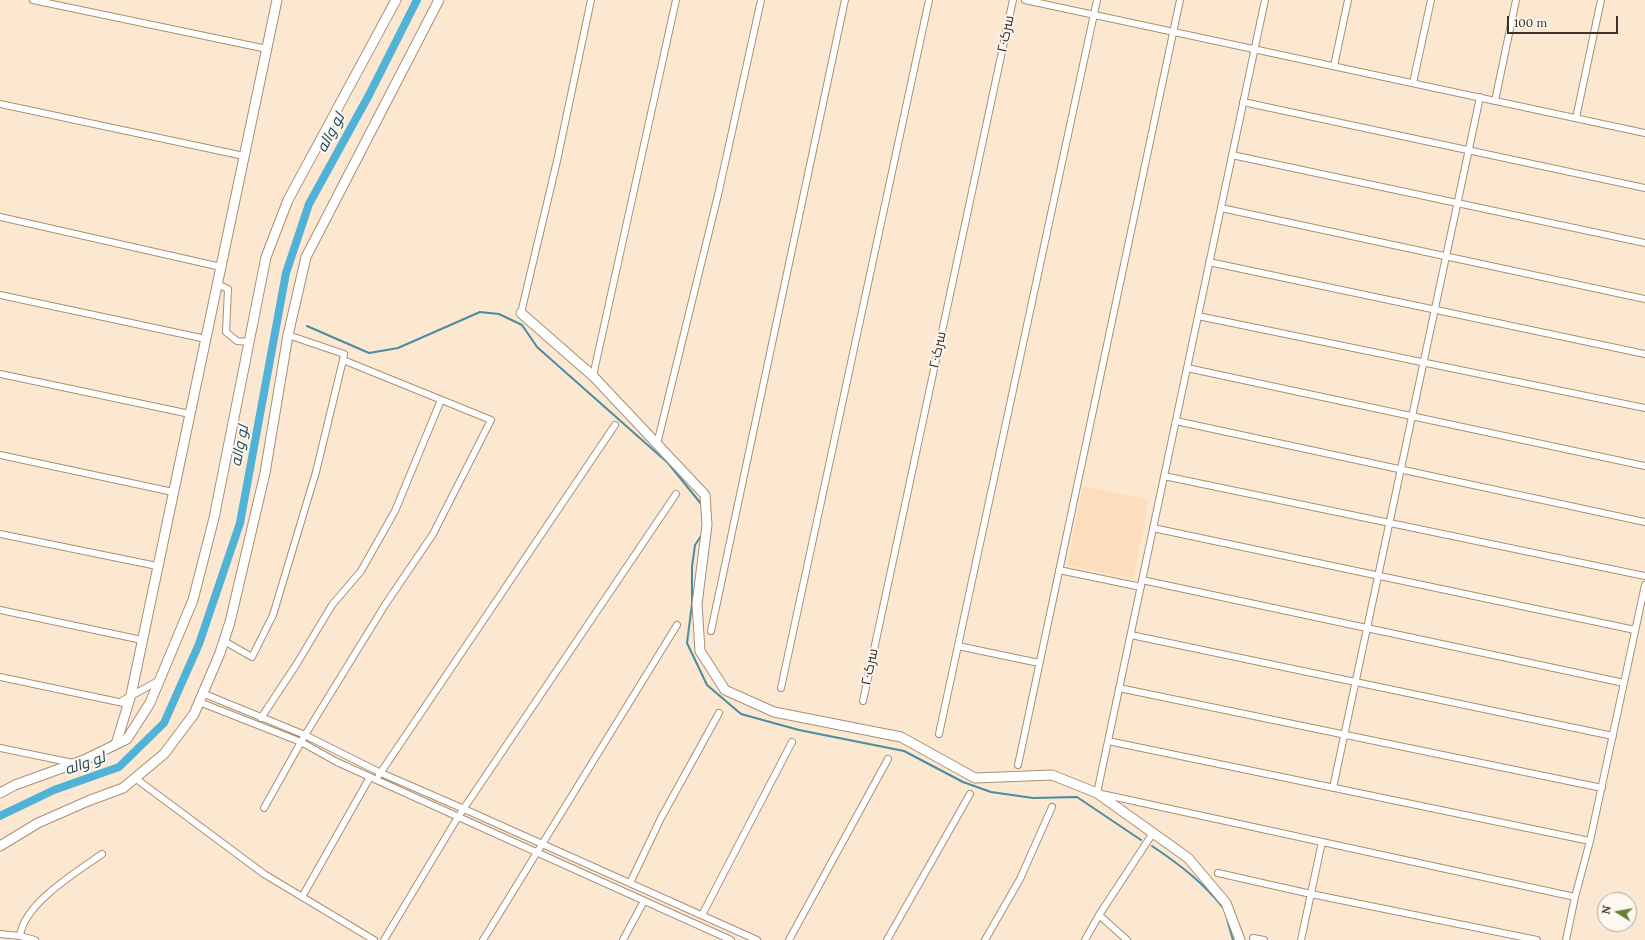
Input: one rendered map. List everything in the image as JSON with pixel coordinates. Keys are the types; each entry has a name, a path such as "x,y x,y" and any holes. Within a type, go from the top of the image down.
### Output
{"street":[{"path":"33,0 267,49"},
{"path":"116,744 142,640 277,0"},
{"path":"0,793 15,785 74,764 127,739 150,703 193,600 214,518 266,257 288,200 396,0"},
{"path":"0,846 38,823 88,801 123,788 164,754 194,714 224,641 230,622 265,473 288,335 306,257 439,0"},
{"path":"591,0 557,161 521,313 593,376 705,496 707,525 697,604 700,651 726,690 774,712 901,737 975,778 1052,775 1097,793 1575,898"},
{"path":"593,376 676,0"},
{"path":"657,444 718,195 761,0"},
{"path":"711,631 845,0"},
{"path":"781,688 929,0"},
{"name":"سرک۲۰","path":"863,701 1013,0"},
{"path":"1025,0 1645,133"},
{"path":"939,734 1097,0"},
{"path":"1018,765 1172,31 1180,0"},
{"path":"1097,793 1265,0"},
{"path":"1334,66 1348,0"},
{"path":"1413,83 1431,0"},
{"path":"1495,101 1516,0"},
{"path":"1576,118 1601,0"},
{"path":"1334,788 1480,98"},
{"path":"1243,102 1645,188"},
{"path":"0,104 244,156"},
{"path":"1232,155 1645,243"},
{"path":"1221,208 1645,299"},
{"path":"0,218 221,267"},
{"path":"1209,262 1645,354"},
{"path":"217,284 228,289 226,332 237,341 249,342"},
{"path":"0,296 206,339"},
{"path":"1198,316 1645,408"},
{"path":"224,641 252,657 274,615 316,472 344,354 288,335"},
{"path":"264,808 305,735 385,605 433,534 491,420 342,360"},
{"path":"1187,368 1645,466"},
{"path":"0,374 190,414"},
{"path":"261,718 296,666 332,605 361,571 392,518 441,400"},
{"path":"1176,421 1645,522"},
{"path":"376,780 615,424"},
{"path":"0,455 173,492"},
{"path":"1164,476 1645,576"},
{"path":"384,940 458,817 676,494"},
{"path":"1153,528 1635,630"},
{"path":"0,534 158,566"},
{"path":"1059,570 1141,587"},
{"path":"1142,580 1624,683"},
{"path":"1566,940 1575,898 1590,842 1645,585"},
{"path":"0,610 142,640"},
{"path":"483,940 677,625"},
{"path":"1131,634 1613,736"},
{"path":"958,646 1040,663"},
{"path":"0,677 126,700 160,680"},
{"path":"1119,688 1602,788"},
{"path":"201,698 261,718 305,735 381,773 757,940"},
{"path":"201,698 301,742 337,762 376,780 731,940"},
{"path":"630,883 661,818 719,713"},
{"path":"1108,741 1590,842"},
{"path":"702,915 792,742"},
{"path":"0,748 74,764"},
{"path":"789,940 888,759"},
{"path":"302,897 370,777"},
{"path":"135,778 264,874 374,940"},
{"path":"1097,793 1188,858 1226,903 1240,940"},
{"path":"887,940 970,794"},
{"path":"985,940 1020,879 1052,807"},
{"path":"1085,940 1099,915 1153,833"},
{"path":"1301,940 1322,842"},
{"path":"20,936 21,927 37,904 102,854"},
{"path":"1218,873 1311,894 1537,940"},
{"path":"623,940 644,901"},
{"path":"1099,915 1128,940"},
{"path":"0,934 20,936 35,940"},
{"path":"1253,938 1264,940"}],"shaded area":[{"path":"1083,486 1149,500 1133,579 1067,565"}],"waterway":[{"name":"لو واله","path":"0,816 54,790 119,767 164,723 199,644 240,523 286,273 309,204 369,95 417,0"},
{"path":"307,326 369,353 398,348 480,312 499,314 522,325 537,347 668,463 702,505"},
{"path":"703,533 695,545 692,567 692,604 687,643 707,685 741,714 799,730 904,751 963,782 991,792 1033,798 1077,797 1141,840"},
{"path":"1152,846 1191,874 1224,909"},
{"path":"1227,919 1233,940"}]}
